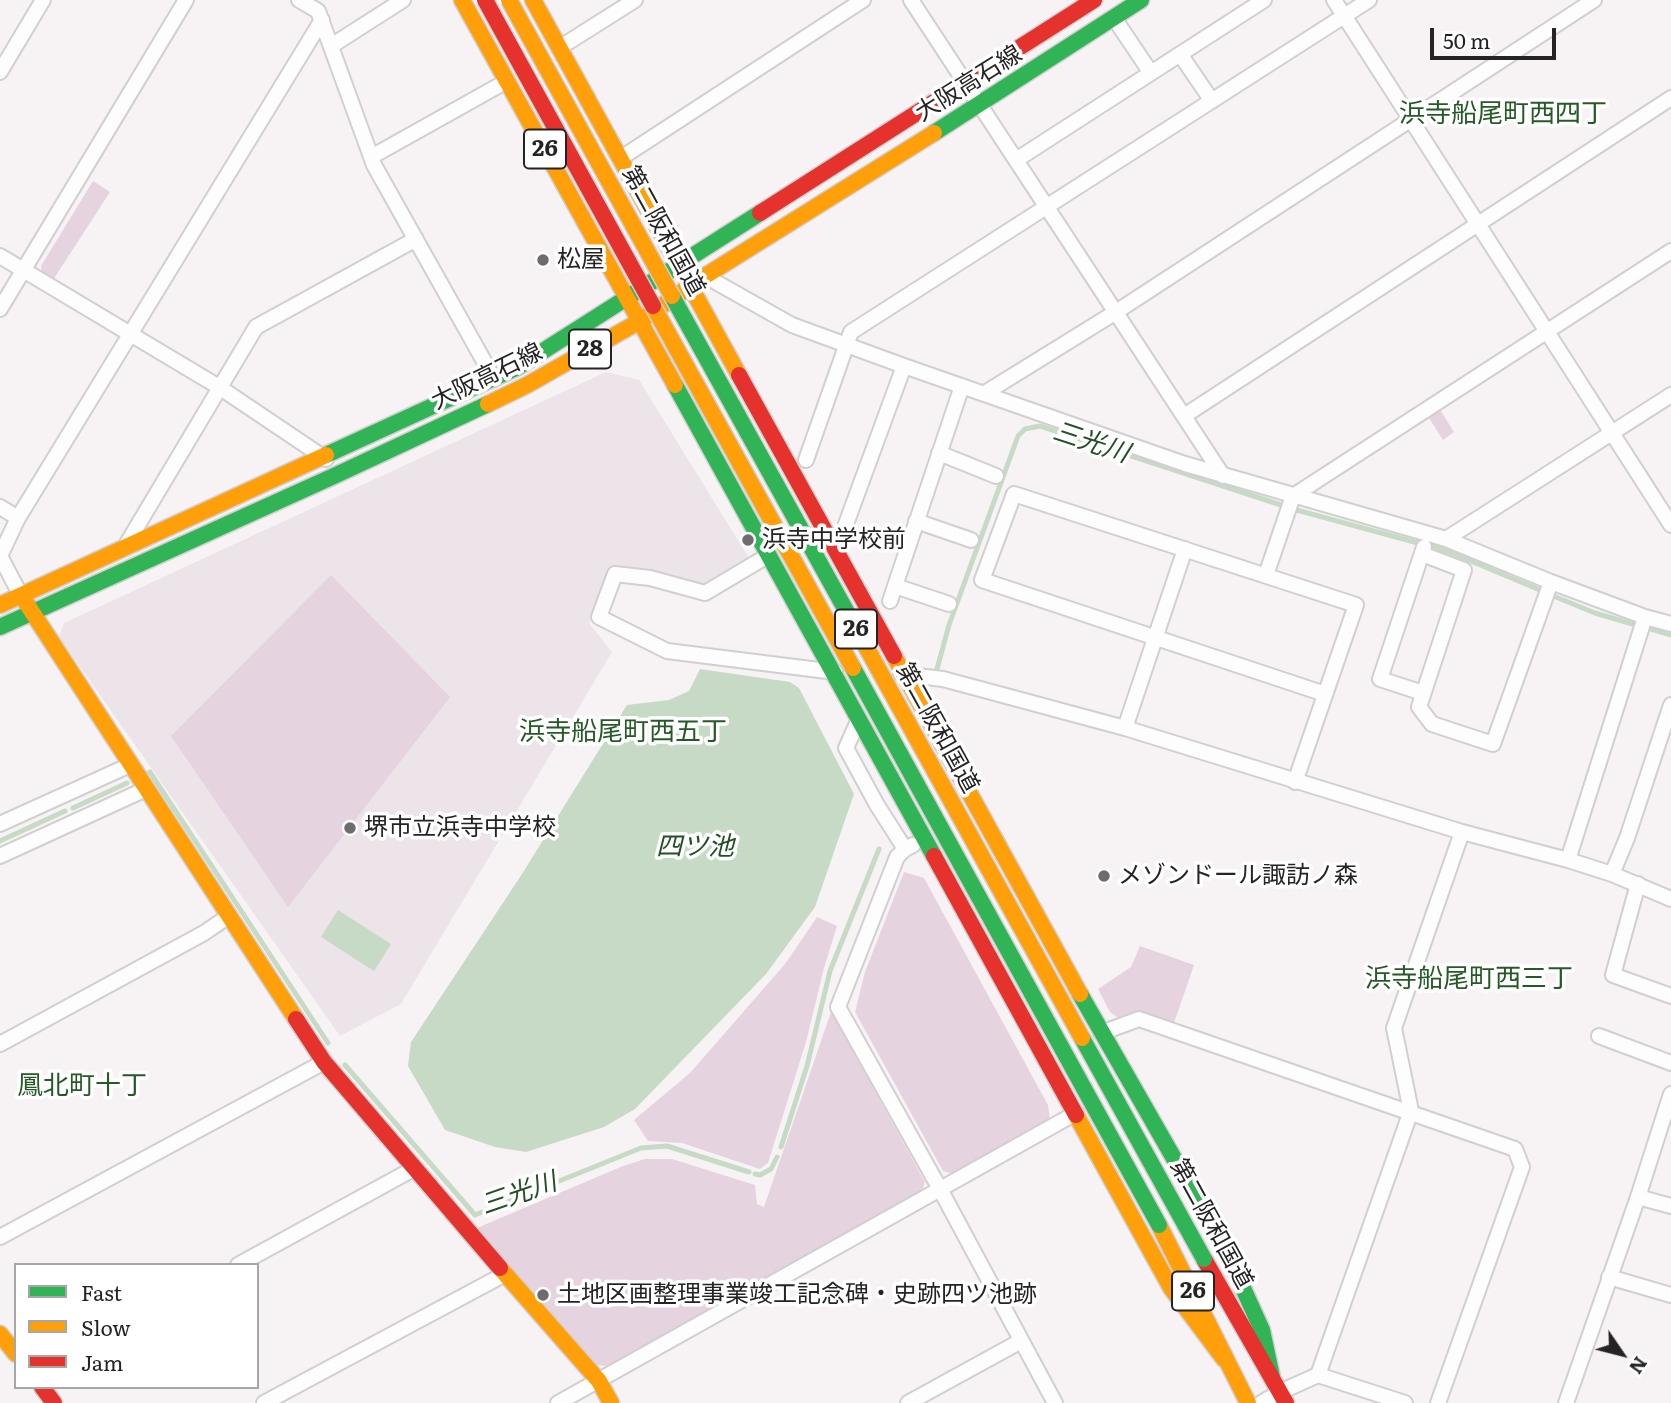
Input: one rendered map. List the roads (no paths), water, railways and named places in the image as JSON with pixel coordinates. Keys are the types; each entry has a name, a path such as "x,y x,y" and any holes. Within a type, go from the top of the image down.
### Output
{"main road":[{"name":"26","path":"462,0 1171,1288 1224,1359"},
{"name":"第二阪和国道","path":"485,0 1159,1225 1248,1403"},
{"name":"第二阪和国道","path":"509,0 1204,1259 1283,1397"},
{"name":"26","path":"533,0 1101,1033 1224,1246 1262,1330 1272,1377"},
{"name":"大阪高石線","path":"0,605 518,367 1094,0"},
{"name":"大阪高石線","path":"0,627 334,476 527,385 640,321 705,276 1141,0"},
{"path":"21,596 324,1062 598,1381 611,1403"},
{"path":"0,1334 14,1351"}],"street":[{"path":"0,72 43,0"},
{"path":"0,309 186,0"},
{"path":"299,0 318,11 371,157 494,379"},
{"path":"331,46 403,0"},
{"path":"559,48 635,0"},
{"path":"621,158 863,0"},
{"path":"911,0 1223,476"},
{"path":"1016,160 1265,0"},
{"path":"1334,0 1671,525"},
{"path":"806,460 851,332 1369,0"},
{"path":"985,393 1116,312 1594,0"},
{"path":"1114,18 1151,73"},
{"path":"21,596 0,556 18,518 322,20"},
{"path":"1180,54 1212,100"},
{"path":"371,157 507,81"},
{"path":"1184,416 1671,98"},
{"path":"124,549 256,327 416,239"},
{"path":"1266,575 1292,499 1671,251"},
{"path":"0,256 219,387 325,457 334,476"},
{"path":"705,276 792,326 1292,499 1446,539 1551,582 1671,624"},
{"path":"846,524 904,366"},
{"path":"890,601 962,386"},
{"path":"1446,539 1671,395"},
{"path":"939,453 996,476"},
{"path":"1296,782 1356,605 1014,494 982,580 1325,694"},
{"path":"0,507 18,518"},
{"path":"916,522 971,540"},
{"path":"1423,693 1380,679 1427,534"},
{"path":"1125,728 1185,549"},
{"path":"1422,554 1464,570 1419,707 1432,724 1493,744 1551,582"},
{"path":"769,555 705,593 650,579 615,574 599,617 667,651 833,672 903,674 943,679 1125,728 1462,832 1568,860 1612,874 1671,899"},
{"path":"895,586 949,604"},
{"path":"1568,860 1645,617"},
{"path":"1612,874 1627,838 1671,705"},
{"path":"859,719 846,748 905,849"},
{"path":"0,824 132,767"},
{"path":"0,856 146,789"},
{"path":"1261,1403 1283,1397 1318,1375 1411,1111 1394,1028 1462,832"},
{"path":"923,838 897,857 838,1007 1055,1403"},
{"path":"1638,884 1613,975 1671,996"},
{"path":"0,1045 204,933 229,916"},
{"path":"1101,1033 1139,1018 1515,1149 1522,1167 1438,1403"},
{"path":"1599,1036 1671,1063"},
{"path":"0,1237 324,1062"},
{"path":"1566,1403 1671,1094"},
{"path":"558,1403 1076,1113"},
{"path":"243,1263 415,1168"},
{"path":"1638,1196 1671,1206"},
{"path":"264,1403 505,1274"},
{"path":"1609,1277 1671,1295"},
{"path":"908,1403 1021,1341"},
{"path":"1318,1375 1405,1403"}],"water":[{"name":"四ツ池","path":"700,669 790,682 799,688 854,794 815,907 766,974 635,1109 604,1127 526,1152 495,1147 445,1130 408,1066 411,1042 522,874 627,705 669,700 689,691"},
{"path":"338,910 391,944 374,971 321,937"}],"waterway":[{"name":"三光川","path":"937,669 949,625 1018,436 1025,429 1040,426 1281,505"},
{"name":"三光川","path":"1293,509 1418,543"},
{"name":"三光川","path":"1430,546 1540,590"},
{"name":"三光川","path":"1551,595 1595,613 1636,625"},
{"name":"三光川","path":"1648,628 1671,635"},
{"name":"三光川","path":"147,774 150,772 328,1043"},
{"name":"三光川","path":"73,808 127,783"},
{"name":"三光川","path":"0,841 65,811"},
{"name":"三光川","path":"781,1147 807,1066 830,971 879,849"},
{"name":"三光川","path":"345,1065 475,1215 641,1148 667,1146 749,1172"},
{"name":"三光川","path":"755,1174 760,1175 771,1169 777,1157"}],"place":[{"name":"松屋","path":"543,260"},
{"name":"浜寺中学校前","path":"748,540"},
{"name":"堺市立浜寺中学校","path":"350,828"},
{"name":"メゾンドール諏訪ノ森","path":"1104,876"},
{"name":"土地区画整理事業竣工記念碑・史跡四ツ池跡","path":"543,1295"}],"district":[{"name":"浜寺船尾町西四丁","path":"1503,114"},
{"name":"浜寺船尾町西五丁","path":"623,732"},
{"name":"浜寺船尾町西三丁","path":"1469,979"},
{"name":"鳳北町十丁","path":"82,1086"}]}
